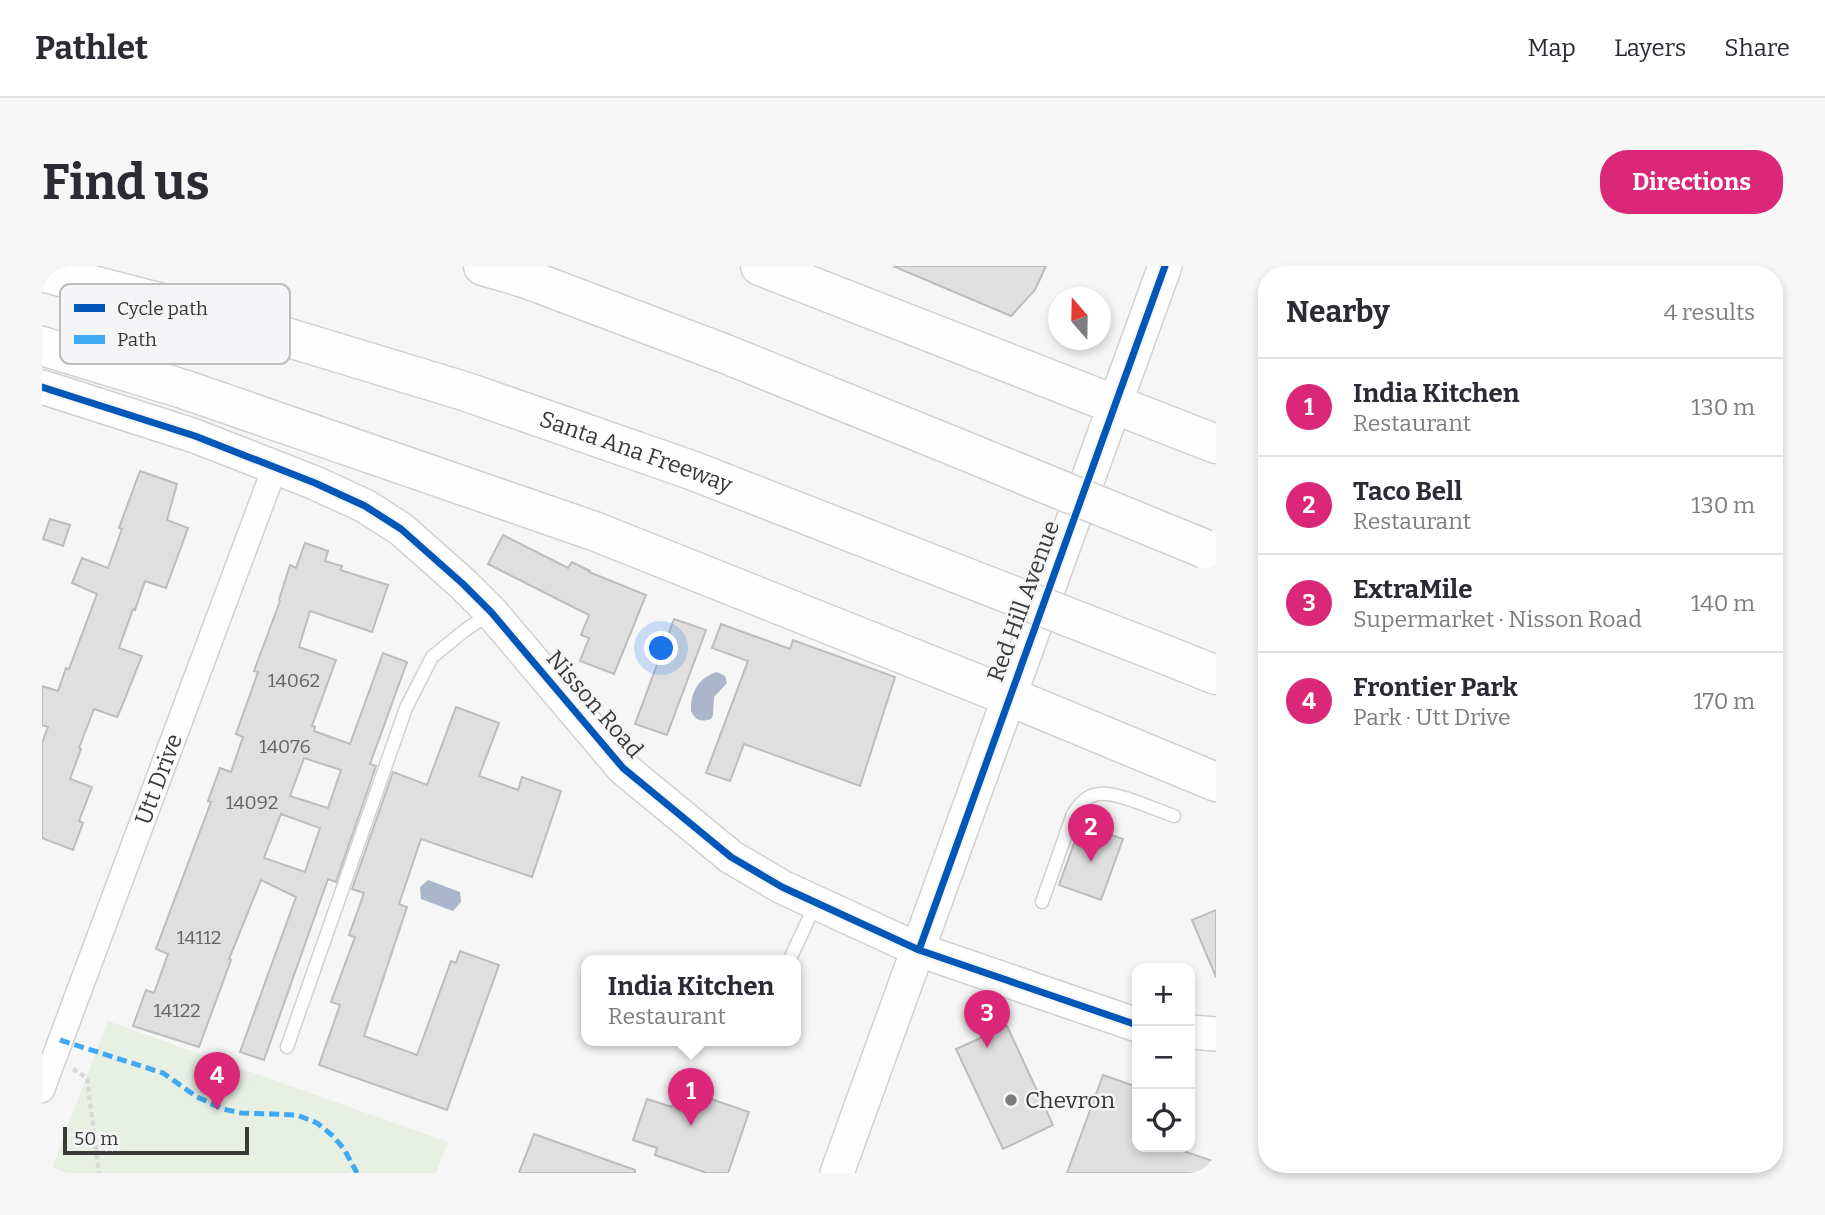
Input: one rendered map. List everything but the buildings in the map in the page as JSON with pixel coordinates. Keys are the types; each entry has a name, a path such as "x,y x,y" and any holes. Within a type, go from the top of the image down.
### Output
{"highway":[{"path":"483,266 527,279 723,353 1210,551"},
{"path":"760,266 1216,444"},
{"name":"Santa Ana Freeway","path":"42,272 88,284"},
{"name":"Santa Ana Freeway","path":"290,338 464,391 691,470 1216,675"},
{"path":"42,345 60,351"},
{"path":"103,364 183,389 594,531 1216,782"}],"street":[{"name":"Red Hill Avenue","path":"837,1173 1165,266"},
{"name":"Nisson Road","path":"42,387 195,436 365,506 401,529 463,584 491,612 623,768 731,857 782,887 919,950 1132,1023"},
{"name":"Utt Drive","path":"42,1090 275,467"},
{"path":"1195,1032 1216,1034"}],"lane":[{"path":"287,1047 406,708 432,657 491,612"},
{"path":"1042,902 1073,814 1087,798 1098,794 1112,795 1174,816"},
{"path":"792,955 816,903"}],"path":[{"path":"55,1056 87,1078 99,1173"}],"shaded area":[{"path":"108,1021 448,1142 436,1173 50,1173"}],"water":[{"path":"717,672 725,676 727,683 714,697 711,719 699,720 691,711 694,692 705,678"},
{"path":"428,880 460,892 461,902 453,911 421,899 420,887"}],"marked path":[{"path":"60,1040 163,1073 197,1097 223,1109 241,1113 297,1115 317,1123 344,1149 357,1173"}],"cycle path":[{"path":"919,950 1165,266"},
{"path":"42,387 195,436 315,483 365,506 401,529 463,584 491,612 623,768 731,857 782,887 919,950 1132,1023"}],"place":[{"name":"Taco Bell","path":"1091,862"},
{"name":"ExtraMile","path":"987,1048"},
{"name":"Chevron","path":"1011,1100"},
{"name":"Frontier Park","path":"217,1110"},
{"name":"India Kitchen","path":"691,1126"}]}
